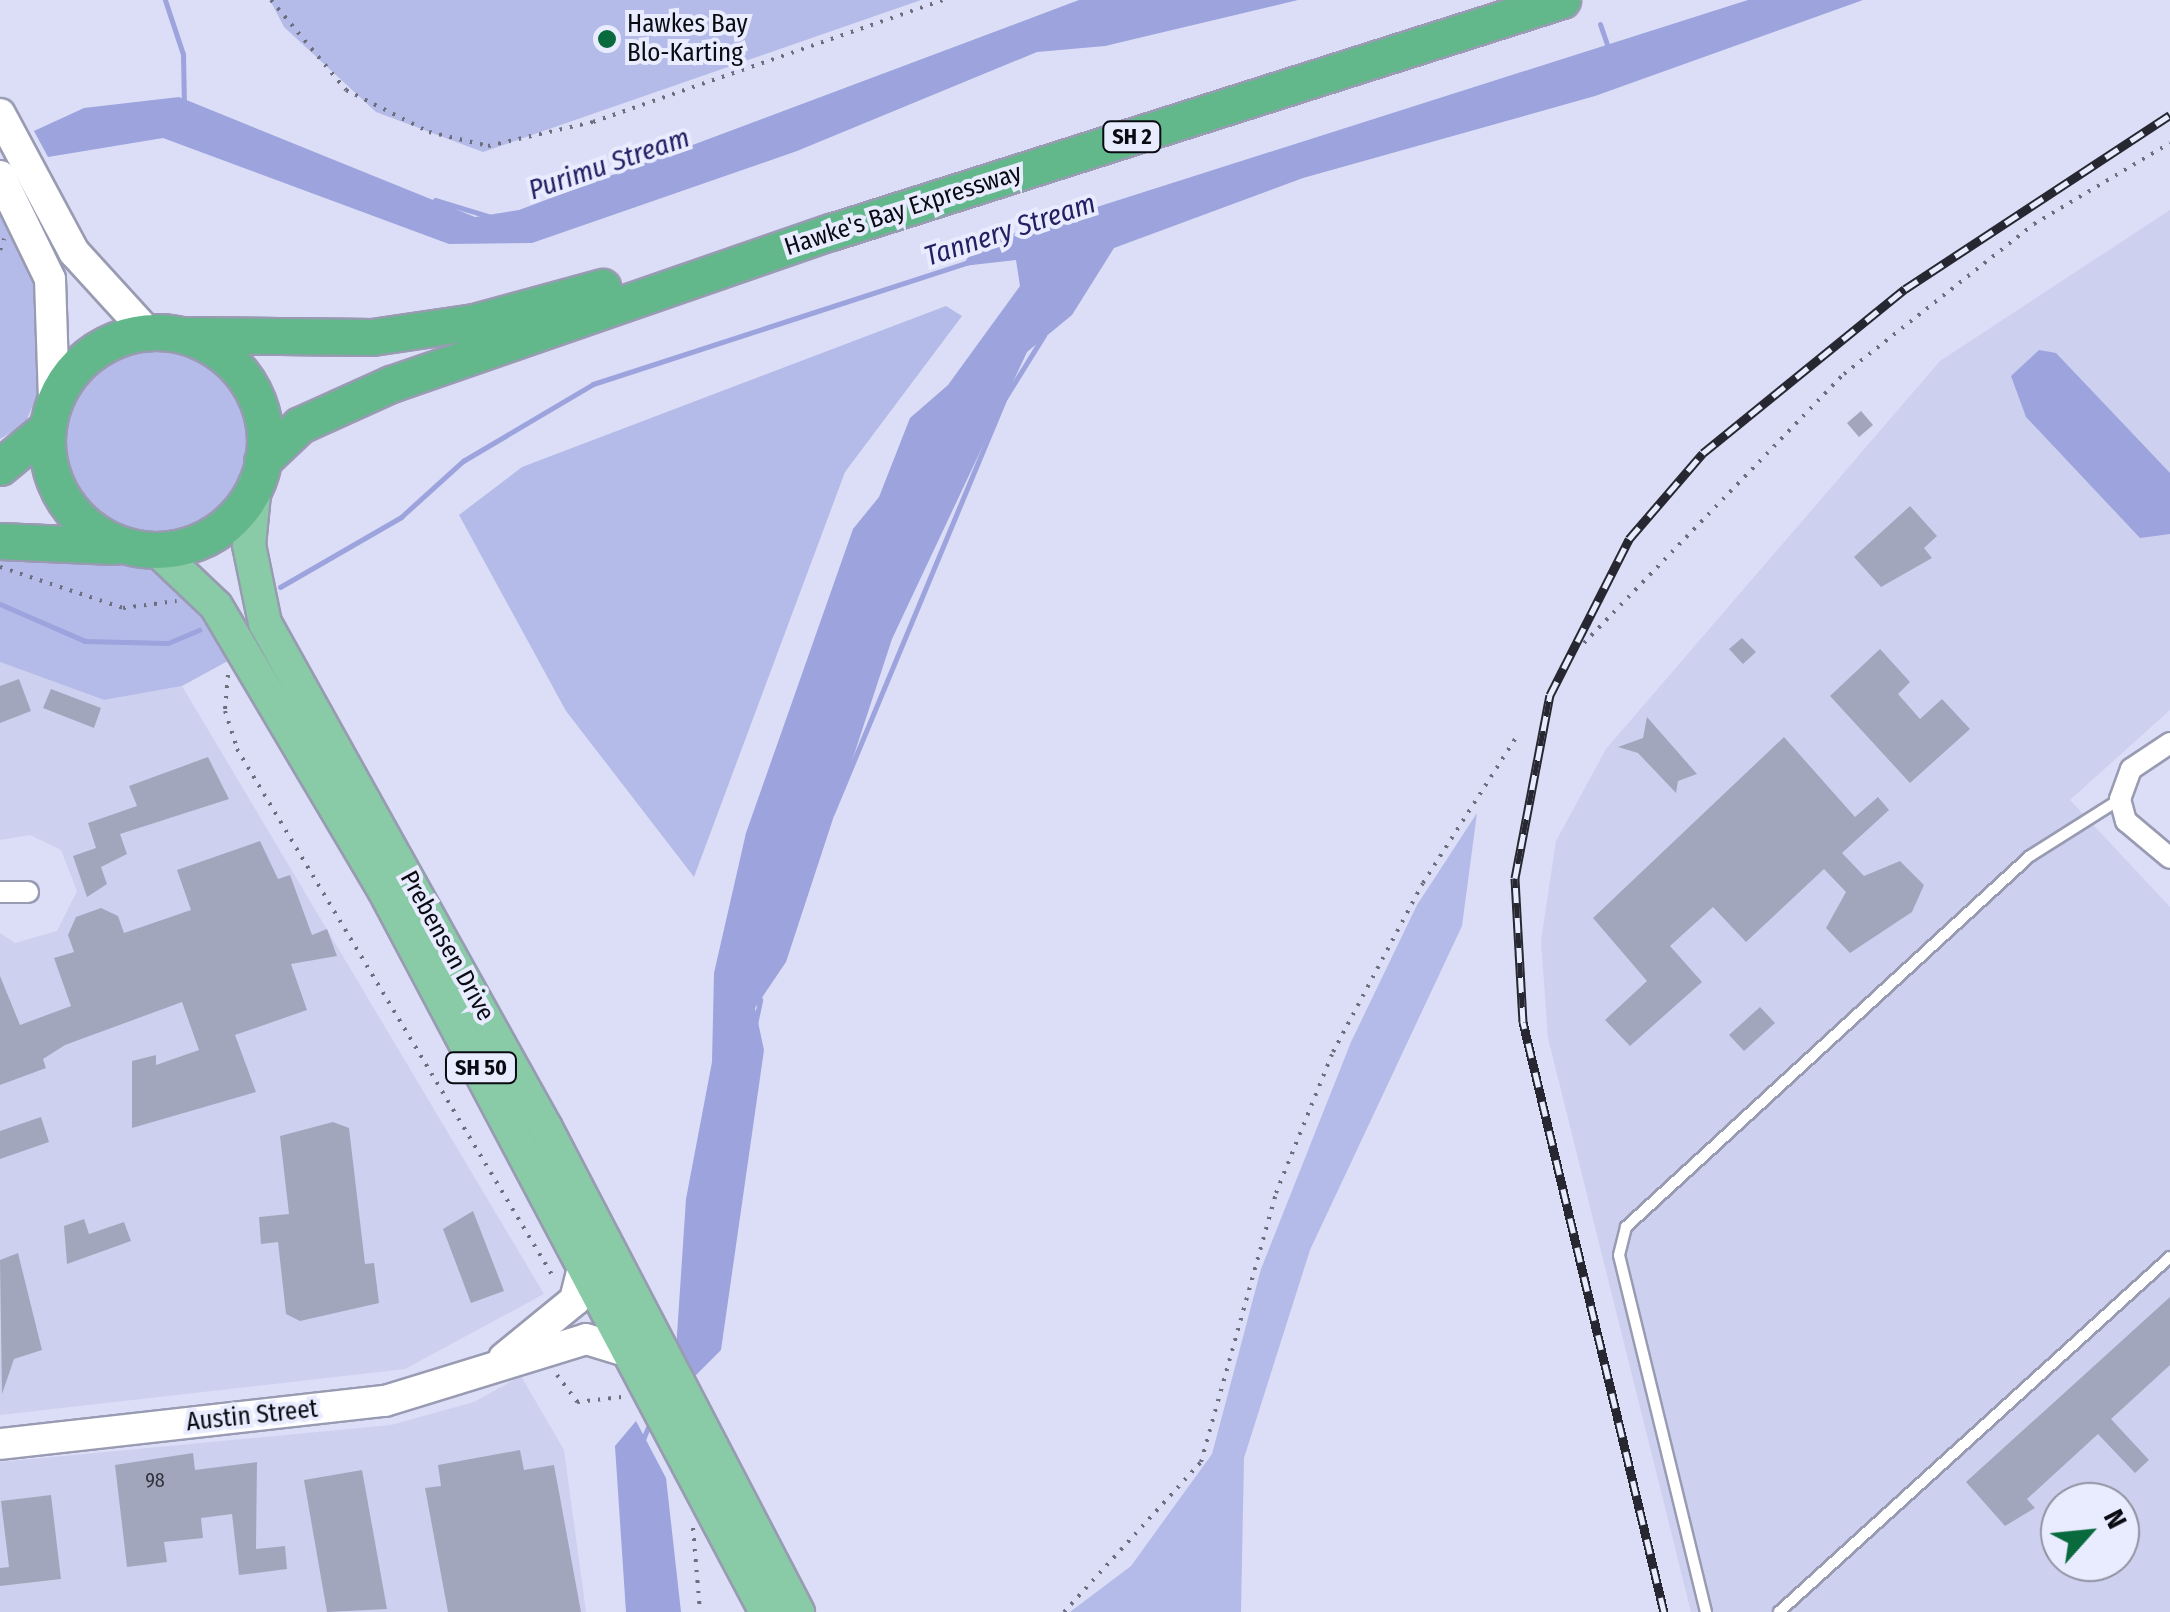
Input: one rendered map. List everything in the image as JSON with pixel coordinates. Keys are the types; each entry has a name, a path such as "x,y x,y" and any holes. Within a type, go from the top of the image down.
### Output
{"highway":[{"name":"Hawke's Bay Expressway","path":"187,335 319,341 474,322 1503,0"},
{"name":"Hawke's Bay Expressway","path":"259,472 300,425 391,384 831,232 1562,0"},
{"name":"SH 2","path":"0,466 50,413 101,346 146,332 187,335"},
{"name":"SH 50","path":"187,335 248,383 264,426 259,472"},
{"path":"50,413 65,501 141,548"},
{"name":"SH 2","path":"0,541 141,548 210,535 259,472"}],"main road":[{"path":"0,114 74,252 146,332"},
{"path":"0,176 50,279 50,413"},
{"name":"Prebensen Drive","path":"259,472 250,545 265,624 554,1142 798,1612"},
{"name":"Prebensen Drive","path":"141,548 201,587 265,684 584,1263 766,1612"},
{"name":"Austin Street","path":"498,1364 575,1300 584,1263"},
{"name":"Austin Street","path":"0,1444 384,1401 586,1339 632,1353"}],"street":[{"path":"2170,743 2131,769 2120,800 2138,836 2170,858"},
{"path":"0,892 28,892"}],"lane":[{"path":"1706,1612 1619,1256 1626,1228 2030,856 2120,800"},
{"path":"1779,1612 2170,1257"}],"path":[{"path":"271,0 346,90 429,132 488,146 593,122 944,0"},
{"path":"1584,643 1844,374 2034,224 2170,143"},
{"path":"0,567 122,608 190,607"},
{"path":"225,664 237,750 557,1284"},
{"path":"1064,1612 1202,1462 1276,1193 1333,1052 1423,883 1518,736"},
{"path":"545,1354 576,1402 614,1396 628,1404"},
{"path":"696,1570 700,1612"}],"shaded area":[{"path":"270,0 921,0 483,152 376,112 284,27"},
{"path":"1079,0 1298,0 1105,46 1037,52 797,151 532,243 449,244 163,138 48,157 34,131 84,108 179,97 475,217 519,210"},
{"path":"1748,0 1863,0 1595,96 1303,178 1114,248 1072,315 1027,352 892,639 786,962 755,1008 764,1050 721,1350 686,1385 675,1365 686,1199 712,1062 714,973 746,833 853,529 879,497 910,418 948,385 1020,286 1016,260 963,266 974,246"},
{"path":"0,196 40,288 41,386 25,424 0,439"},
{"path":"2170,210 2170,710 2070,800 2170,907 2170,1612 1691,1612 1548,1038 1541,941 1556,841 1606,749 1940,361"},
{"path":"946,306 962,316 845,472 694,877 566,711 459,515 522,467"},
{"path":"155,346 191,353 221,374 242,404 249,440 242,476 221,506 191,527 155,534 119,527 89,506 68,476 61,440 68,404 89,374 119,353"},
{"path":"2039,350 2056,353 2170,473 2170,534 2140,538 2026,417 2011,376"},
{"path":"0,554 150,567 171,577 237,656 182,686 104,700 0,662"},
{"path":"0,662 104,700 182,686 544,1294 405,1369 0,1415 0,933 15,943 57,931 77,891 61,850 30,835 0,840"},
{"path":"1477,813 1462,926 1310,1250 1244,1458 1241,1612 1070,1612 1131,1566 1212,1454 1261,1269 1351,1042 1417,905"},
{"path":"521,1376 564,1450 586,1612 0,1612 0,1462 391,1425 474,1402"},
{"path":"636,1421 666,1478 681,1612 626,1612 615,1446"}],"building":[{"path":"1861,411 1873,425 1859,437 1847,423"},
{"path":"1910,506 1937,536 1924,548 1932,558 1881,587 1854,557"},
{"path":"1742,638 1756,652 1743,664 1729,649"},
{"path":"1880,649 1910,682 1898,694 1920,719 1942,699 1970,729 1910,783 1830,696"},
{"path":"19,679 31,711 0,723 0,686"},
{"path":"51,689 101,708 94,728 43,708"},
{"path":"1647,717 1697,774 1678,781 1676,793 1638,753 1618,747 1643,738"},
{"path":"1784,737 1855,817 1878,797 1889,810 1842,853 1864,876 1900,861 1924,885 1912,912 1850,953 1826,928 1846,892 1824,869 1746,942 1713,907 1670,946 1702,982 1630,1046 1605,1020 1647,981 1593,918"},
{"path":"208,757 229,799 120,834 127,854 101,867 107,884 87,897 73,856 96,848 88,823 137,806 129,786"},
{"path":"260,841 278,879 290,875 312,935 327,929 337,956 291,964 307,1010 235,1035 256,1092 132,1128 132,1061 156,1055 156,1065 199,1050 182,1002 65,1045 43,1059 46,1068 0,1085 0,976 20,1025 71,1006 54,958 74,952 68,935 76,917 101,908 118,916 124,933 191,910 177,870"},
{"path":"1760,1007 1775,1023 1744,1051 1729,1035"},
{"path":"41,1117 49,1142 0,1159 0,1131"},
{"path":"333,1122 349,1128 365,1264 374,1263 379,1303 300,1321 286,1314 278,1242 261,1244 259,1217 289,1214 280,1136"},
{"path":"473,1211 504,1291 471,1303 443,1229"},
{"path":"84,1219 89,1234 124,1222 131,1241 67,1264 64,1226"},
{"path":"18,1253 42,1350 14,1359 2,1394 0,1260"},
{"path":"2170,1297 2170,1365 2111,1419 2149,1460 2135,1473 2098,1434 2046,1482 2040,1482 2040,1487 2027,1499 2035,1508 2005,1526 1966,1482"},
{"path":"520,1450 524,1470 554,1465 581,1612 448,1612 425,1488 441,1486 438,1465"},
{"path":"193,1453 195,1470 257,1462 256,1549 285,1546 287,1569 239,1575 232,1514 201,1518 203,1538 164,1542 167,1562 127,1567 115,1465"},
{"path":"362,1470 387,1609 327,1612 304,1480"},
{"path":"51,1495 61,1579 0,1586 0,1568 9,1567 1,1501"}],"waterway":[{"path":"165,0 183,54 184,104"},
{"path":"1600,24 1609,50"},
{"name":"Purimu Stream","path":"435,200 491,217"},
{"name":"Tannery Stream","path":"280,587 401,517 463,461 593,384 971,261"},
{"path":"832,813 1005,398 1044,335"},
{"name":"Tannery Stream","path":"0,604 85,641 168,643 199,630"},
{"path":"754,1029 760,1000"},
{"path":"642,1442 648,1427"}],"railway":[{"path":"1664,1612 1523,1022 1515,878 1550,695 1629,539 1703,453 1905,289 2170,115"}],"place":[{"name":"Hawkes Bay Blo-Karting","path":"607,39"}]}
